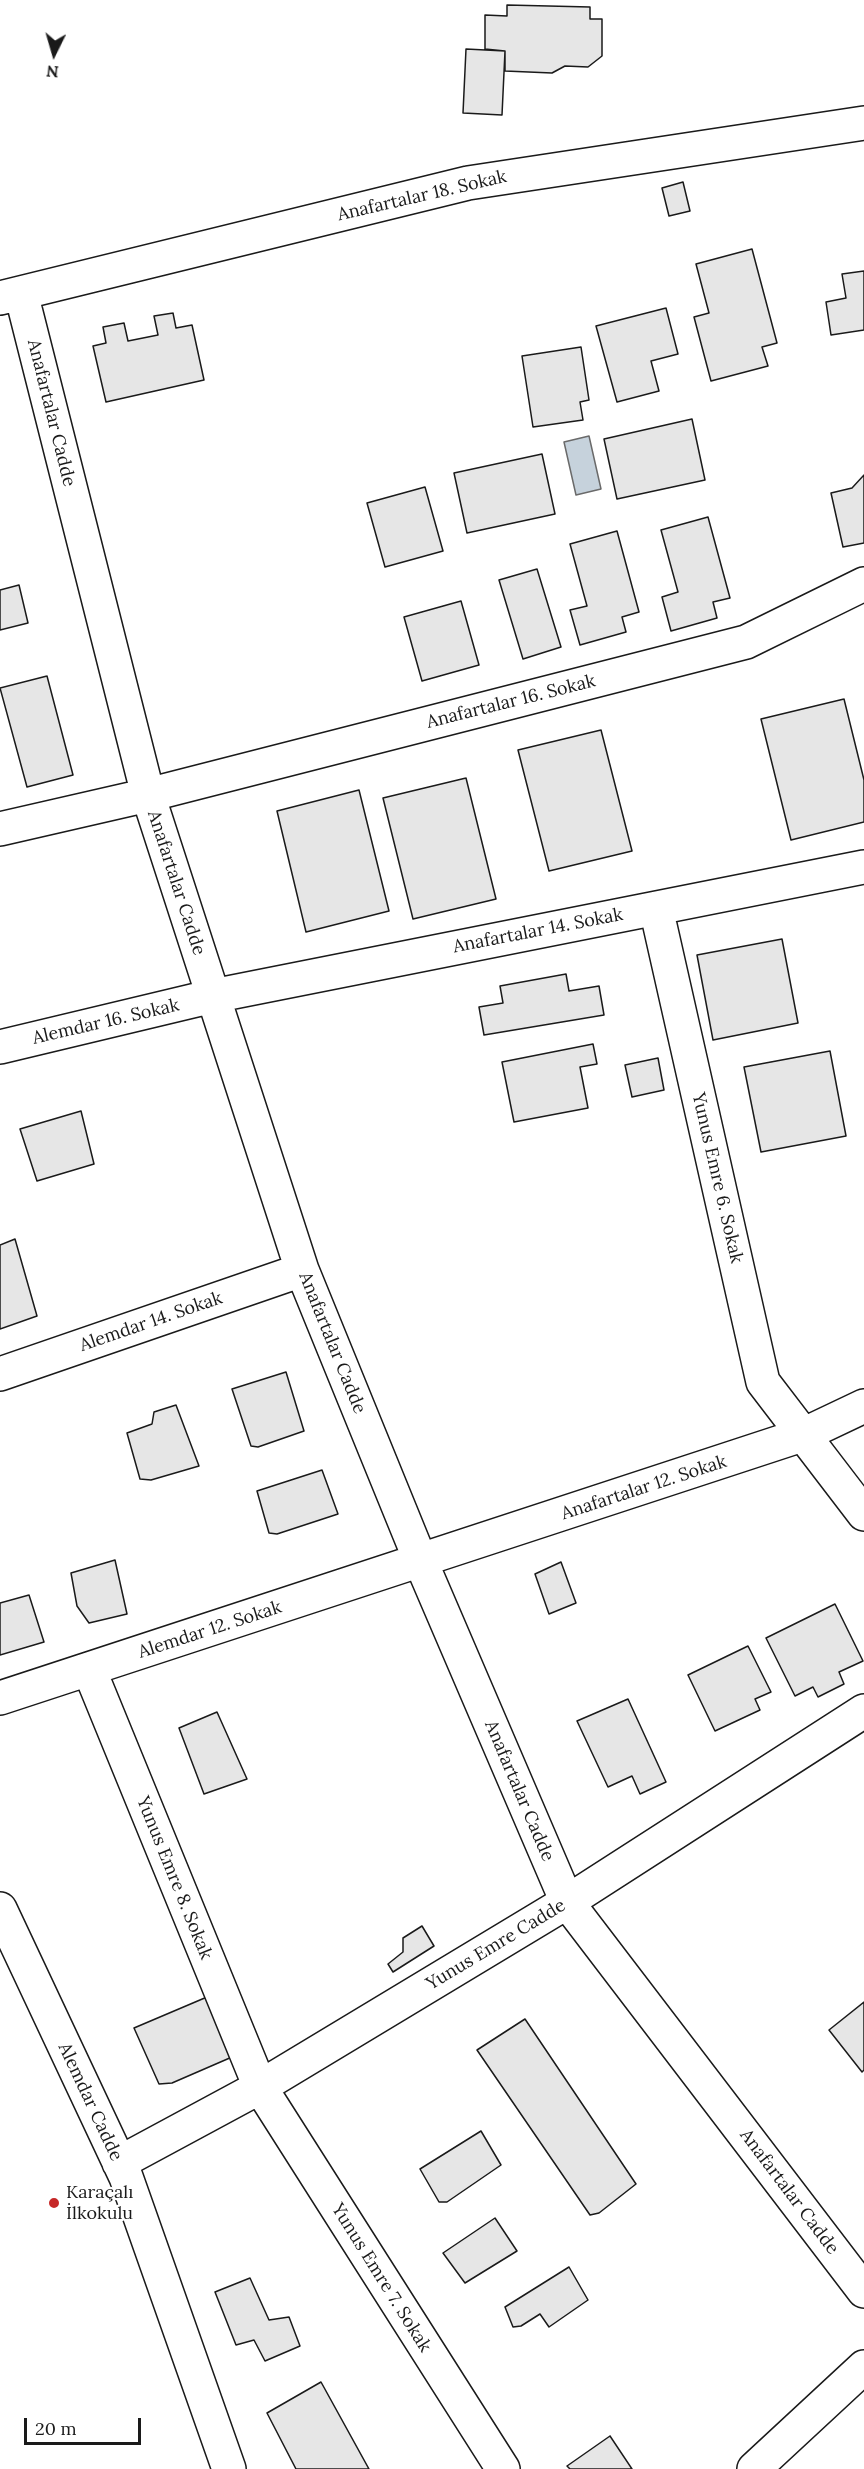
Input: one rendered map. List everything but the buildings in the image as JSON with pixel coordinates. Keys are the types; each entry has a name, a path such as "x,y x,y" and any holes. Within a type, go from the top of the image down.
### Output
{"street":[{"name":"Anafartalar 18. Sokak","path":"10,295 468,183 864,123"},
{"name":"Anafartalar Cadde","path":"10,295 148,795 213,996 302,1270 421,1562 567,1902 864,2291"},
{"name":"Anafartalar 16. Sokak","path":"0,829 148,795 746,642 864,584"},
{"name":"Anafartalar 14. Sokak","path":"213,996 864,867"},
{"name":"Yunus Emre 6. Sokak","path":"656,908 763,1382 864,1514"},
{"name":"Alemdar 16. Sokak","path":"0,1047 213,996"},
{"name":"Alemdar 14. Sokak","path":"0,1374 302,1270"},
{"name":"Anafartalar 12. Sokak","path":"421,1562 805,1434 864,1406"},
{"name":"Alemdar 12. Sokak","path":"0,1698 421,1562"},
{"name":"Yunus Emre 8. Sokak","path":"89,1668 260,2087"},
{"name":"Yunus Emre Cadde","path":"119,2163 260,2087 567,1902 864,1711"},
{"name":"Alemdar Cadde","path":"2,1916 119,2163 229,2469"},
{"name":"Yunus Emre 7. Sokak","path":"260,2087 502,2469"},
{"path":"754,2469 864,2367"}],"shaded area":[{"path":"589,436 601,489 576,495 564,442"}],"place":[{"name":"Karaçalı İlkokulu","path":"54,2203"}]}
